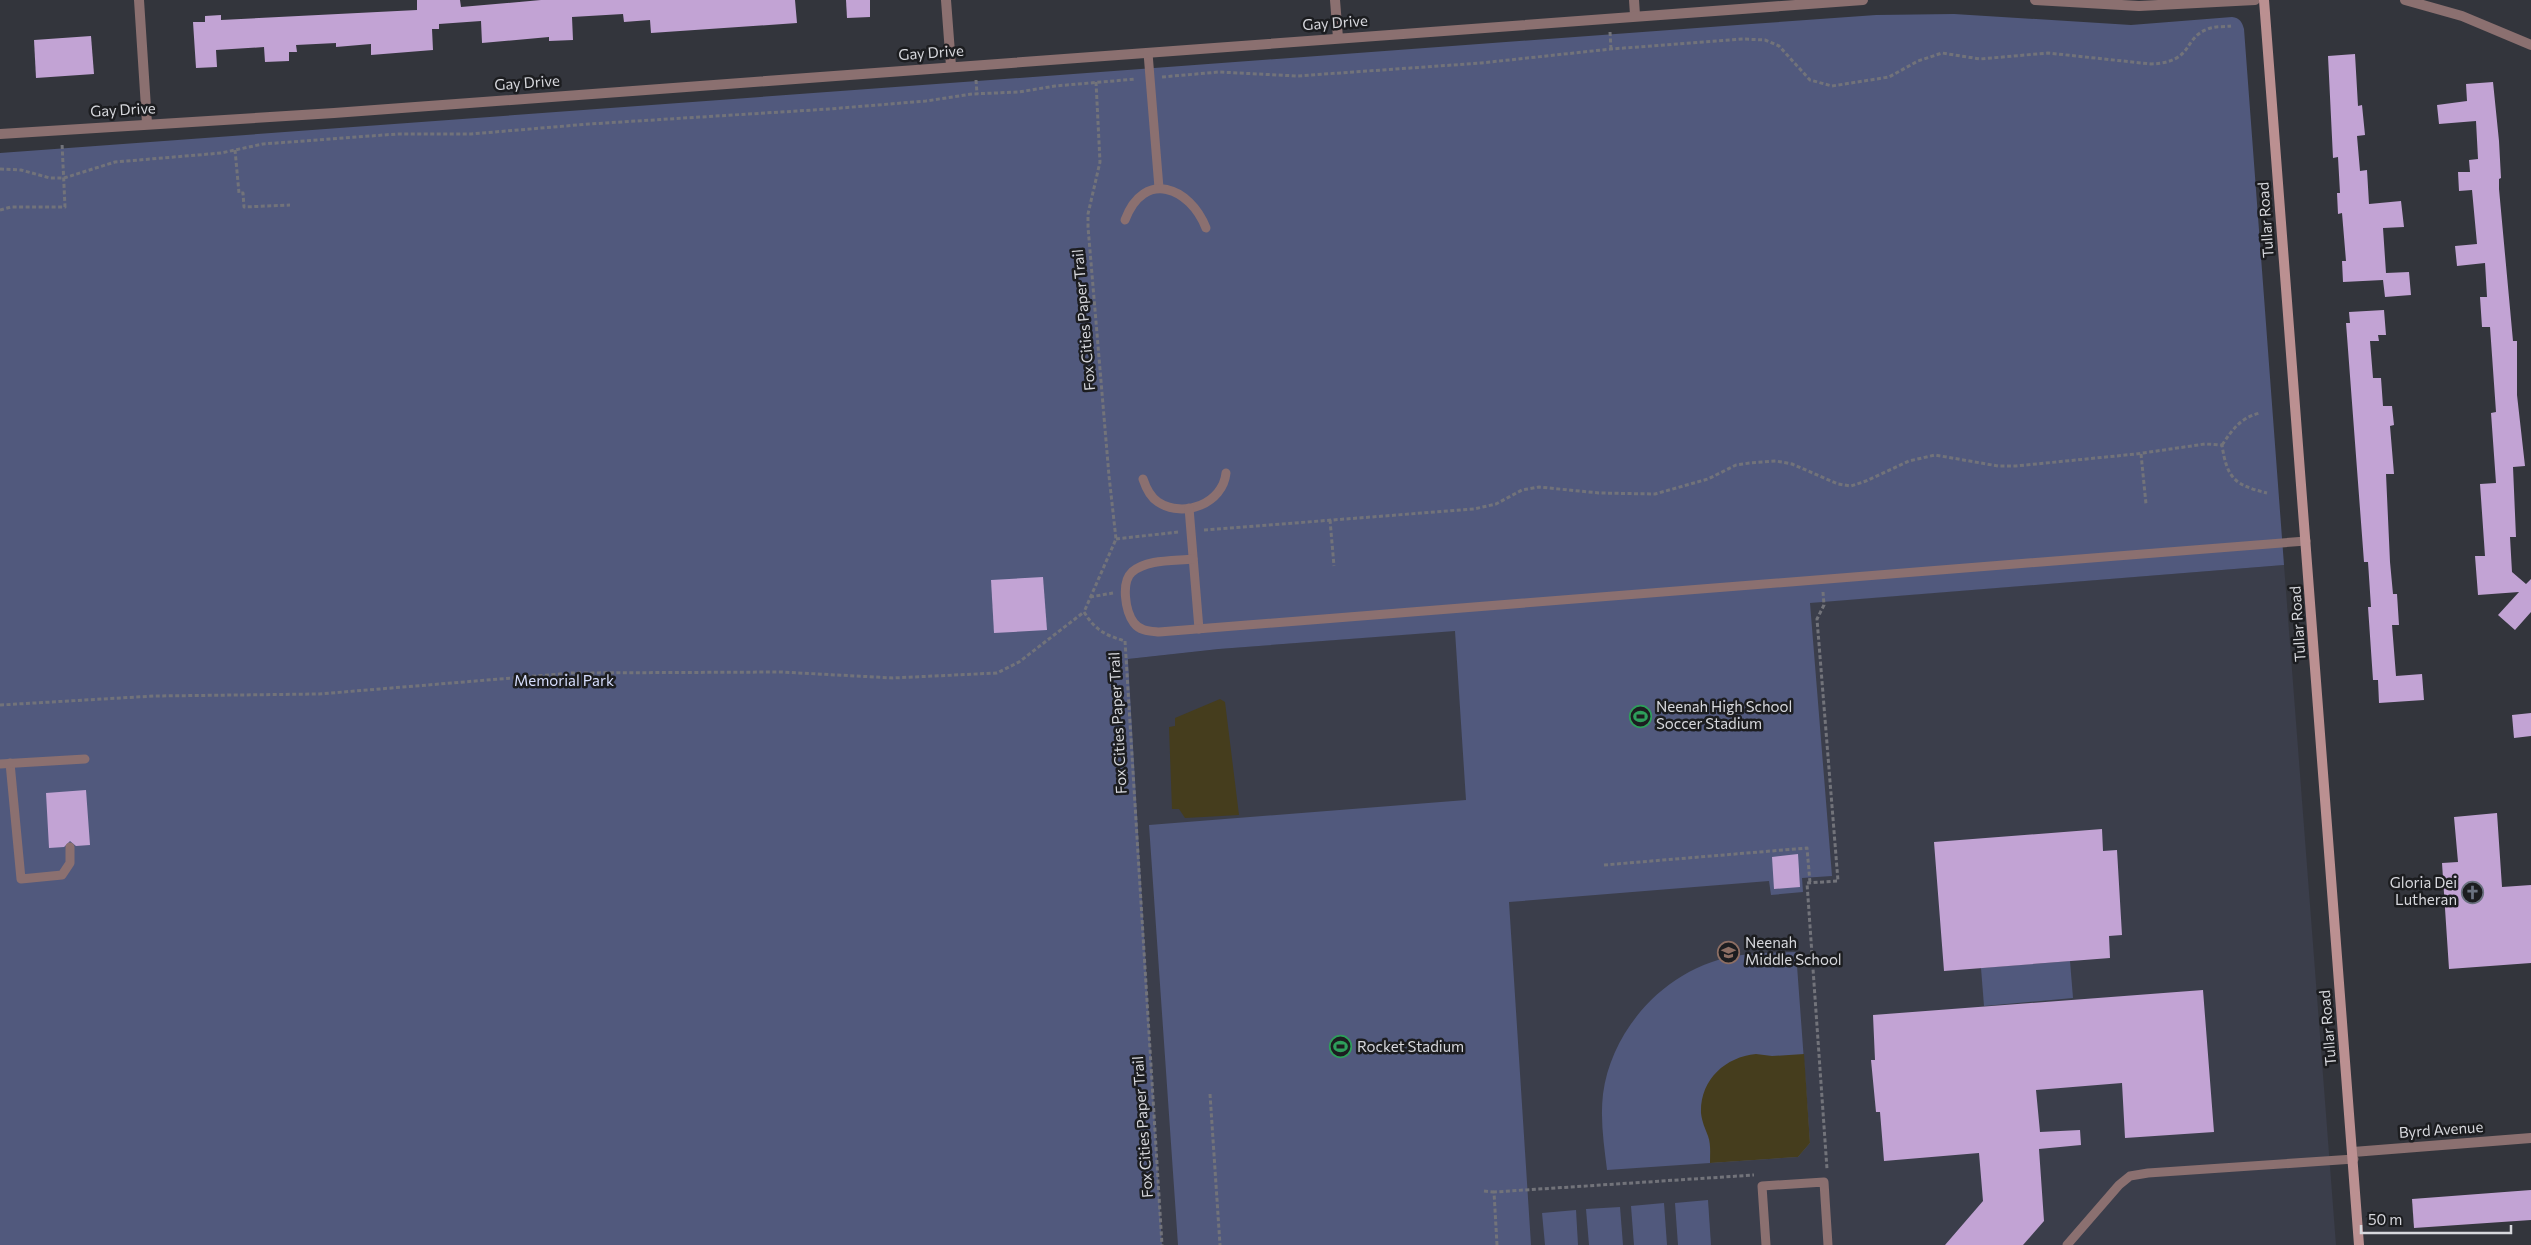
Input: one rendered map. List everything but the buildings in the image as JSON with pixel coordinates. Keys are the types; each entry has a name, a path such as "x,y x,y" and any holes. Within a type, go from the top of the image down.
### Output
{"main road":[{"name":"Tullar Road","path":"2264,0 2360,1245"}],"street":[{"path":"140,0 147,123"},
{"path":"946,0 951,66"},
{"path":"1335,0 1338,38"},
{"path":"1634,0 1635,15"},
{"name":"Gay Drive","path":"0,134 62,128 334,113 1635,15 1863,0"},
{"path":"2035,0 2139,6 2255,0"},
{"path":"2404,0 2462,16 2531,44"},
{"name":"Byrd Avenue","path":"2353,1155 2531,1138"}],"lane":[{"path":"1148,53 1159,188"},
{"path":"1125,220 1132,204 1149,191 1159,188 1176,191 1188,200 1196,207 1206,228"},
{"path":"1143,480 1148,493 1158,502 1174,507 1189,508 1208,502 1216,496 1223,488 1226,473"},
{"path":"1189,508 1199,628"},
{"path":"1192,559 1140,566 1131,573 1126,581 1125,591 1130,615 1135,624 1144,631 1158,632 2306,541"},
{"path":"0,764 85,759"},
{"path":"10,763 21,879 62,875 68,869 70,863 70,846"},
{"path":"2067,1245 2119,1185 2130,1176 2148,1172 2353,1155"},
{"path":"1766,1245 1762,1186 1824,1182 1828,1245"}],"path":[{"path":"0,169 21,170 50,178 64,178 102,164 194,156 263,144 397,134 471,134 589,124 838,108 977,94 1019,92 1096,82 1219,72 1307,75 1481,63 1611,49 1743,39 1765,40 1779,46 1810,80 1832,86 1889,77 1918,61 1942,53 1980,58 2048,53 2167,64 2184,54 2199,34 2208,28 2232,26"},
{"name":"Fox Cities Paper Trail","path":"1096,82 1100,162 1088,214 1088,227 1116,539"},
{"path":"0,210 11,207 65,207 62,128"},
{"path":"235,150 239,193 243,193 244,207 290,205"},
{"path":"2260,413 2248,416 2239,422 2222,445 2228,470 2237,484 2266,493"},
{"path":"0,705 155,696 319,694 572,673 782,672 893,678 997,673 1019,662 1084,612 1116,539 1190,531 1474,509 1496,504 1522,490 1539,487 1655,494 1701,481 1736,465 1750,463 1776,461 1792,464 1838,484 1851,486 1909,461 1935,455 1998,466 2141,454 2204,444 2222,445"},
{"path":"2141,454 2146,504"},
{"path":"1330,520 1334,566"},
{"path":"1810,882 1838,880 1817,619 1824,604 1822,579"},
{"path":"1089,597 1125,591"},
{"name":"Fox Cities Paper Trail","path":"1084,612 1095,628 1104,635 1125,641 1162,1245"},
{"path":"1604,865 1807,848 1810,882 1807,883 1829,1164 1824,1182"},
{"path":"1210,1094 1220,1245"},
{"path":"1818,1170 1827,1170"},
{"path":"1484,1191 1494,1192 1759,1174"},
{"path":"1494,1192 1497,1245"}],"shaded area":[{"name":"Neenah Middle School","path":"2284,565 2336,1245 1162,1245 1128,659 1219,649"}],"green space":[{"name":"Memorial Park","path":"1954,14 2131,25 2232,17 2239,19 2241,22 2244,29 2284,565 1810,603 1832,876 1802,878 1803,892 1771,895 1769,881 1509,902 1531,1245 1178,1245 1149,825 1466,800 1455,631 1219,649 1128,659 1162,1245 0,1245 0,153 1876,15"},
{"path":"1796,952 1810,1143 1798,1157 1607,1170 1602,1113 1603,1094 1609,1069 1619,1044 1632,1022 1670,984 1692,970 1716,960 1749,954"},
{"path":"2070,961 2073,998 1984,1006 1981,968"},
{"path":"1708,1200 1711,1245 1678,1245 1675,1203"},
{"path":"1664,1203 1667,1245 1634,1245 1631,1206"},
{"path":"1620,1207 1623,1245 1589,1245 1586,1209"},
{"path":"1576,1210 1578,1245 1545,1245 1542,1213"}],"sand":[{"path":"1220,699 1225,702 1239,815 1185,818 1179,809 1172,809 1169,727 1175,726 1175,718"},
{"path":"1756,1054 1772,1056 1804,1054 1810,1143 1798,1157 1710,1163 1710,1142 1701,1113 1705,1090 1716,1072 1725,1065 1745,1056"}],"place":[{"name":"Neenah High School Soccer Stadium","path":"1640,716"},
{"name":"Gloria Dei Lutheran","path":"2473,892"},
{"name":"Neenah Middle School","path":"1729,952"},
{"name":"Rocket Stadium","path":"1341,1047"}]}
